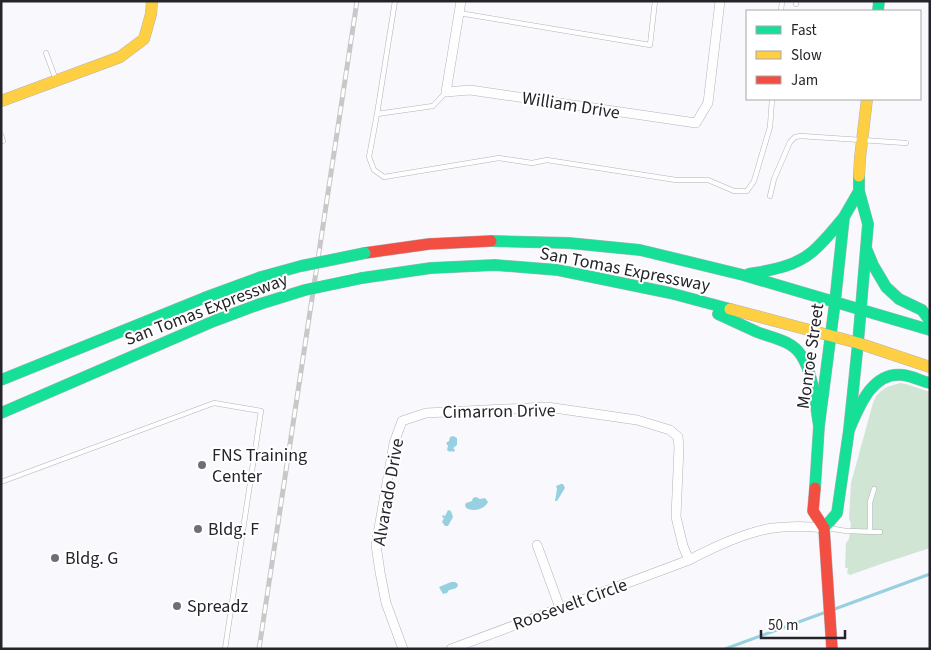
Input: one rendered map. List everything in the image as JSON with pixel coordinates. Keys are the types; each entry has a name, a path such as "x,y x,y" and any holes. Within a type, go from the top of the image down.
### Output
{"main road":[{"path":"1,101 120,57 144,39 151,14 152,1"},
{"name":"Monroe Street","path":"824,528 837,513 849,430 858,343 868,224 859,191 860,158 867,100"},
{"name":"Monroe Street","path":"832,649 824,528 813,511 819,426 844,216 859,191"},
{"path":"743,274 772,270 799,262 822,243 844,216"},
{"name":"San Tomas Expressway","path":"1,380 261,277 301,266 365,253 429,244 493,240 569,243 640,250 743,274 930,330"},
{"path":"866,248 880,276 892,293 899,299 922,310 930,321"},
{"name":"San Tomas Expressway","path":"1,413 214,321 305,290 362,278 430,268 495,264 558,270 670,293 858,343 930,367"},
{"path":"670,293 785,342 794,348 802,358 808,372 819,426"},
{"path":"849,430 861,403 871,389 880,381 894,375 903,375 930,383"}],"street":[{"path":"446,92 461,1"},
{"name":"William Drive","path":"446,92 470,90 696,123 708,103 720,1"},
{"name":"Cimarron Drive","path":"402,421 426,413 547,407 637,420 670,430 678,437 676,517 683,546 689,560"},
{"name":"Alvarado Drive","path":"402,421 394,443 376,545 386,603 403,649"},
{"name":"Roosevelt Circle","path":"451,649 689,560 708,550 744,536 764,530 802,526 824,528"},
{"path":"537,546 560,608"}],"lane":[{"path":"395,1 378,114 369,157 374,170 384,177 500,158 532,163 546,160 676,180 708,180 734,191 747,191 754,181 770,127 772,100"},
{"path":"459,14 650,45 655,1"},
{"path":"46,53 56,81"},
{"path":"378,114 433,106 446,92"},
{"path":"770,196 774,179 790,142 795,137 906,143"},
{"path":"1,482 214,403 261,411 225,649"},
{"path":"870,531 870,502 874,489"},
{"path":"824,528 880,532"}],"green space":[{"path":"900,383 930,392 930,548 850,575 847,573 848,568 845,568 846,543 849,539 851,523 849,519 851,483 876,396 887,387"}],"water":[{"path":"453,436 457,438 457,445 453,448 454,452 450,452 447,450 448,446 446,443"},
{"path":"561,484 565,488 557,501 555,501 556,486"},
{"path":"476,497 480,499 485,498 488,502 478,510 466,508 466,503"},
{"path":"448,510 451,511 453,517 448,526 445,526 442,522 444,518 442,517 443,515 445,516"},
{"path":"451,582 458,584 457,587 443,594 439,587"}],"waterway":[{"path":"832,610 930,574"},
{"path":"725,649 826,612"}],"railway":[{"path":"259,649 357,1"}],"traffic: fast":[{"path":"878,10 879,1"},
{"path":"824,528 837,513 849,430 858,343 868,224 859,191 859,176"},
{"path":"815,488 819,426 844,217 859,191"},
{"path":"749,274 782,267 805,257 821,244 844,217"},
{"path":"491,241 569,243 640,250 743,275 930,330"},
{"path":"866,248 873,265 886,287 899,299 922,310 930,321"},
{"path":"261,277 301,266 365,253"},
{"path":"362,278 431,268 495,265 558,270 670,293 730,309"},
{"path":"1,380 261,277"},
{"path":"260,304 305,290 362,278"},
{"path":"1,413 214,321 260,304"},
{"path":"718,314 757,332 781,340 797,350 809,371 819,426"},
{"path":"849,430 862,401 868,392 883,379 892,375 903,375 930,383"}],"traffic: slow":[{"path":"1,101 120,57 144,39 151,14 152,1"},
{"path":"859,176 867,100"},
{"path":"730,309 858,343 930,367"}],"traffic: jam":[{"path":"365,253 429,244 491,241"},
{"path":"815,488 813,511 824,528 832,649"}],"place":[{"name":"FNS Training Center","path":"202,465"},
{"name":"Bldg. F","path":"198,529"},
{"name":"Bldg. G","path":"55,558"},
{"name":"Spreadz","path":"177,606"}]}
